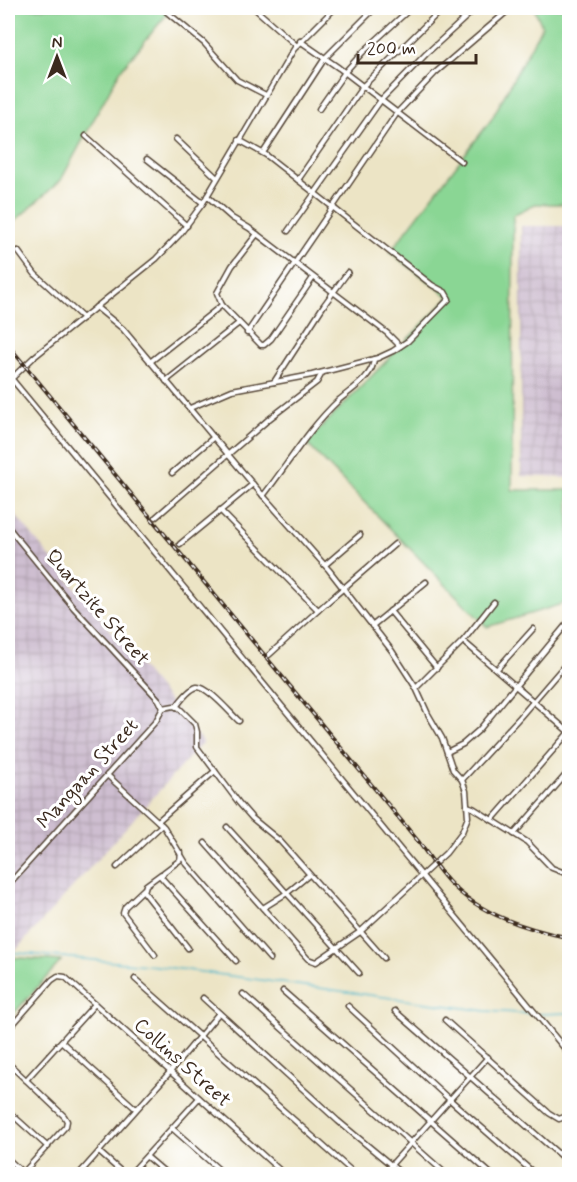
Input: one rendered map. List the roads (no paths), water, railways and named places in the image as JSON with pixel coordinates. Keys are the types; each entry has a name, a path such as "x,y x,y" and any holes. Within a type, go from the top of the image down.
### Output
{"street":[{"path":"162,8 204,43 237,80 266,95"},
{"path":"254,8 297,46"},
{"path":"335,8 300,41 187,226 156,259 9,380 570,1055"},
{"path":"263,153 325,58 375,8"},
{"path":"319,109 345,72 363,52 411,8"},
{"path":"298,180 363,86 443,8"},
{"path":"288,231 381,100 476,8"},
{"path":"247,333 398,113 435,73 511,8"},
{"path":"300,41 345,72 462,162"},
{"path":"86,136 187,226"},
{"path":"176,139 217,178"},
{"path":"189,408 232,390 322,373 374,359 400,346 449,299 445,292 432,285 263,153 239,140"},
{"path":"147,159 203,203"},
{"path":"207,196 232,218 296,263 387,333 400,346"},
{"path":"256,234 232,266 216,293 222,305 261,345 271,339 313,278"},
{"path":"18,251 35,273 83,318"},
{"path":"274,383 348,272"},
{"path":"150,362 222,305"},
{"path":"96,307 123,329 263,496 344,588 392,651 416,688 442,738 453,770 462,780 466,791 468,817 462,832 446,853 360,932 313,963 205,843"},
{"path":"166,381 238,323"},
{"path":"263,496 324,415 367,374 373,366 374,359"},
{"path":"156,517 269,419 317,382 322,373"},
{"path":"172,473 214,437"},
{"path":"180,544 253,484"},
{"path":"220,510 318,610"},
{"name":"Quartzite Street","path":"8,527 74,608 159,700 163,708"},
{"path":"325,565 360,535"},
{"path":"269,655 395,544"},
{"path":"372,626 426,582"},
{"path":"416,688 463,641 494,602"},
{"path":"390,611 437,668"},
{"path":"447,752 462,744 478,730 570,620"},
{"path":"497,669 533,629"},
{"path":"463,641 569,732 492,820"},
{"path":"462,780 570,659"},
{"path":"163,708 176,707 191,690 202,687 211,693 238,721"},
{"path":"176,707 195,724 197,747 252,818 280,841 384,958"},
{"name":"Mangaan Street","path":"8,885 156,721 163,708"},
{"path":"514,834 570,770"},
{"path":"117,867 215,771"},
{"path":"107,775 160,823 186,863 270,959"},
{"path":"467,806 526,842 552,868 570,875"},
{"path":"227,827 359,973"},
{"path":"155,955 123,913 125,907 146,885 180,860 181,853"},
{"path":"161,874 167,885 236,961"},
{"path":"262,908 287,893 309,875"},
{"path":"144,889 146,896 188,948"},
{"name":"Collins Street","path":"8,1030 52,980 58,976 65,977 282,1174"},
{"path":"135,979 355,1174"},
{"path":"283,991 491,1174"},
{"path":"243,994 446,1174"},
{"path":"203,998 338,1121 402,1174"},
{"path":"26,1080 95,1004"},
{"path":"348,1006 535,1174"},
{"path":"395,1011 570,1164"},
{"path":"78,1174 170,1072 219,1013"},
{"path":"445,1020 549,1113 559,1119 570,1115"},
{"path":"62,1042 136,1109"},
{"path":"383,1174 488,1057"},
{"path":"8,1063 66,1118 66,1126 22,1174 8,1159"},
{"path":"130,1174 199,1098"},
{"path":"8,1112 48,1147"},
{"path":"173,1129 224,1174"},
{"path":"99,1152 124,1174"},
{"path":"147,1157 167,1174"}],"waterway":[{"path":"8,952 158,966 486,1011 534,1014"},
{"path":"539,1014 570,1013"}],"railway":[{"path":"8,345 418,841 449,882 461,894 505,919 570,938"}]}
